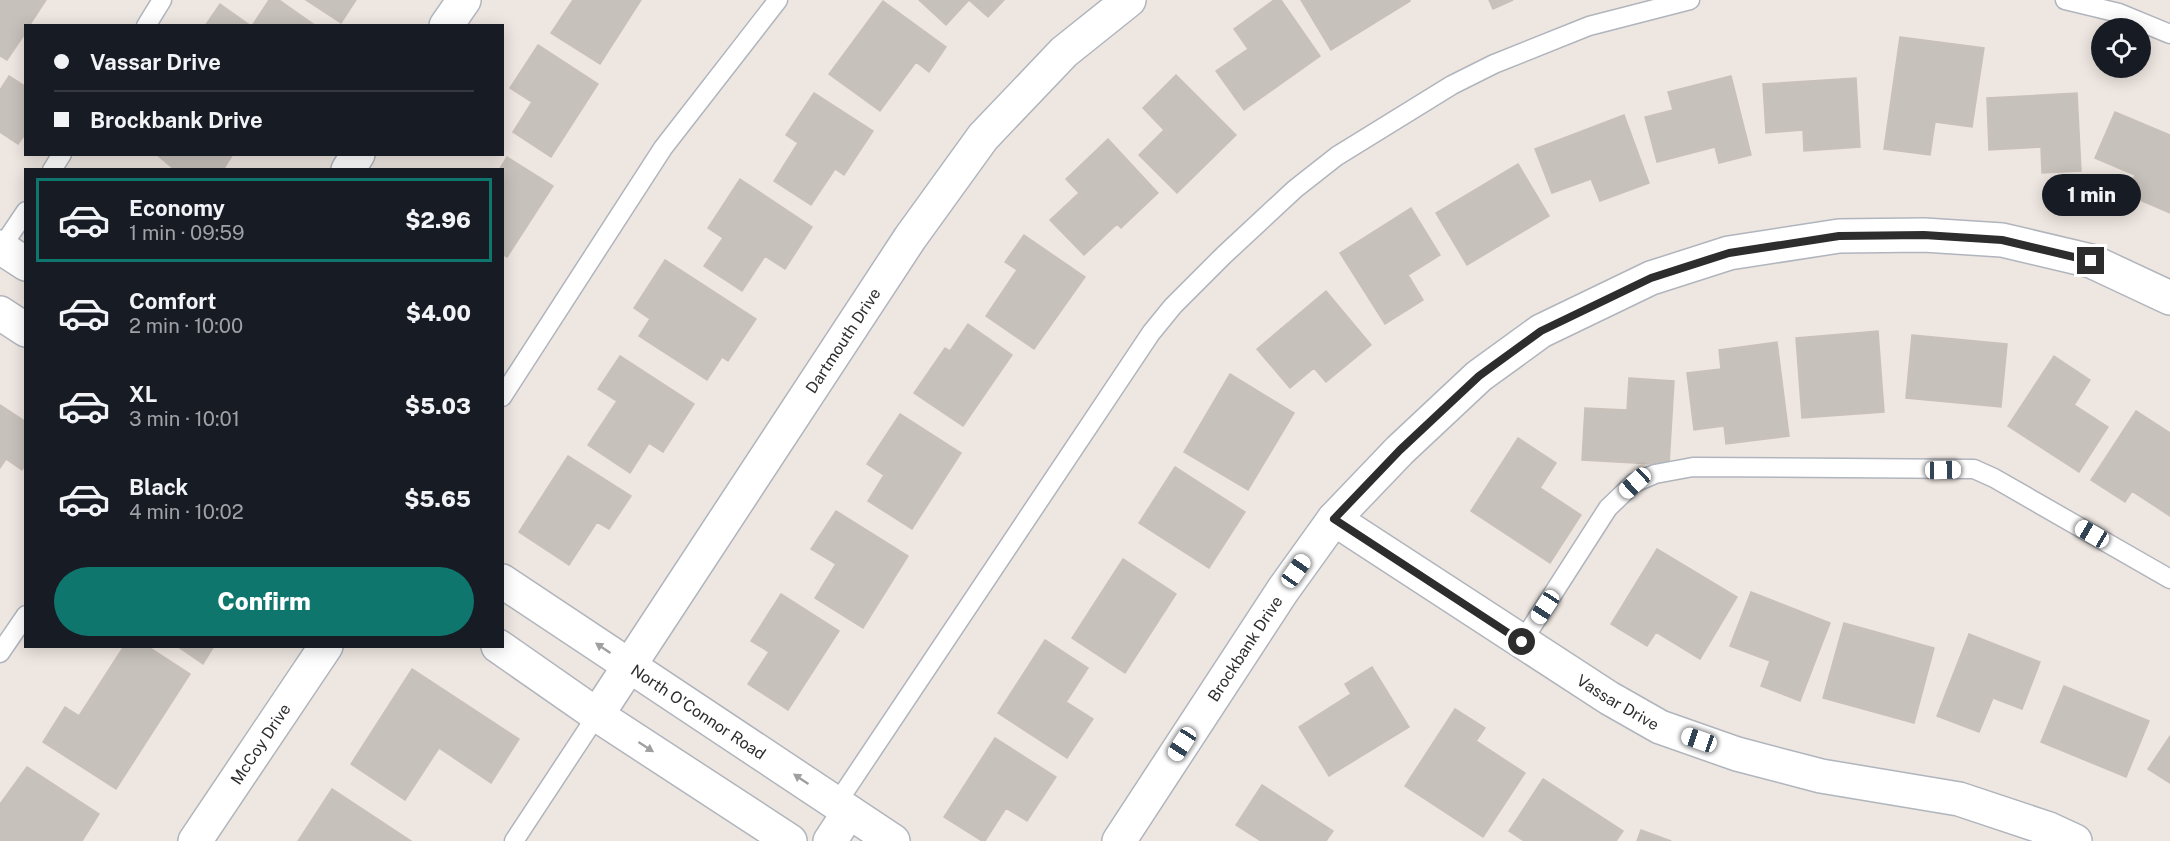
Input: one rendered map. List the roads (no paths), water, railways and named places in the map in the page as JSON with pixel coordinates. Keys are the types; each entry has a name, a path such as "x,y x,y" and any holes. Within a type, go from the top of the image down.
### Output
{"street":[{"path":"447,24 464,0"},
{"name":"Dartmouth Drive","path":"597,715 904,248 983,137 1064,52 1129,0"},
{"name":"Brockbank Drive","path":"1119,841 1283,590 1334,519 1400,450 1479,376 1541,331 1651,278 1729,253 1839,236 1924,235 2002,240 2091,261 2170,298"},
{"path":"0,313 24,329"},
{"name":"Vassar Drive","path":"1334,519 1609,698 1660,727 1737,754 1821,776 1959,800 2049,829 2076,841"},
{"name":"North O'Connor Road","path":"504,582 893,841"},
{"name":"McCoy Drive","path":"195,841 325,648"},
{"path":"501,648 597,715 790,841"},
{"path":"830,841 843,808"}],"lane":[{"path":"147,24 162,0"},
{"path":"504,394 663,148 778,0"},
{"path":"843,808 1152,333 1173,306 1232,248 1295,189 1337,156 1452,85 1494,64 1580,30 1690,0"},
{"path":"2065,0 2120,13 2170,34"},
{"path":"9,253 24,216"},
{"path":"1522,642 1608,508 1635,483 1654,474 1693,467 1974,469 2170,579"},
{"path":"0,653 24,618"},
{"path":"514,841 597,715"}]}
